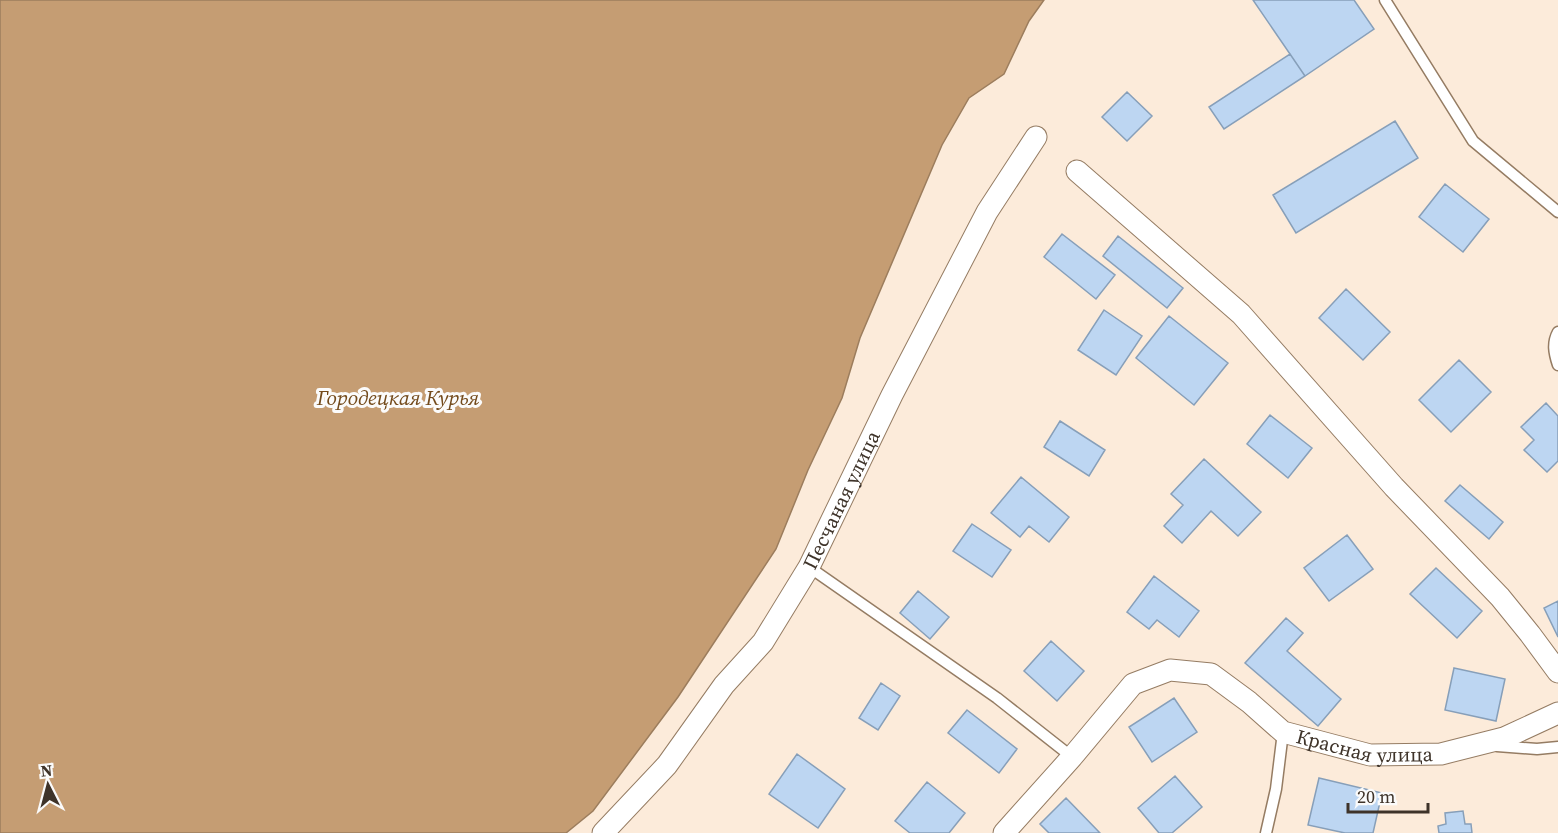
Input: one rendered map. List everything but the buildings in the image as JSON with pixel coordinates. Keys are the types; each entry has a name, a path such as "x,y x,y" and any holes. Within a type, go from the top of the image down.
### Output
{"street":[{"name":"Песчаная улица","path":"603,833 667,765 724,685 763,642 809,567 892,395 987,212 1036,137"},
{"path":"1077,171 1241,314 1394,487 1500,597 1558,672"},
{"name":"Красная улица","path":"1004,833 1133,684 1170,670 1211,674 1249,702 1283,732 1370,755 1441,754 1504,738 1558,713"}],"lane":[{"path":"1385,0 1473,141 1558,212"},
{"path":"1558,332 1553,352 1558,365"},
{"path":"809,567 997,698 1072,757"},
{"path":"1266,833 1276,789 1283,732"},
{"path":"1479,744 1537,749 1558,747"}],"water":[{"name":"Городецкая Курья","path":"0,0 1044,0 1029,21 1004,74 969,98 942,145 860,338 842,398 808,470 776,549 678,697 593,811 566,833 0,833"}]}
